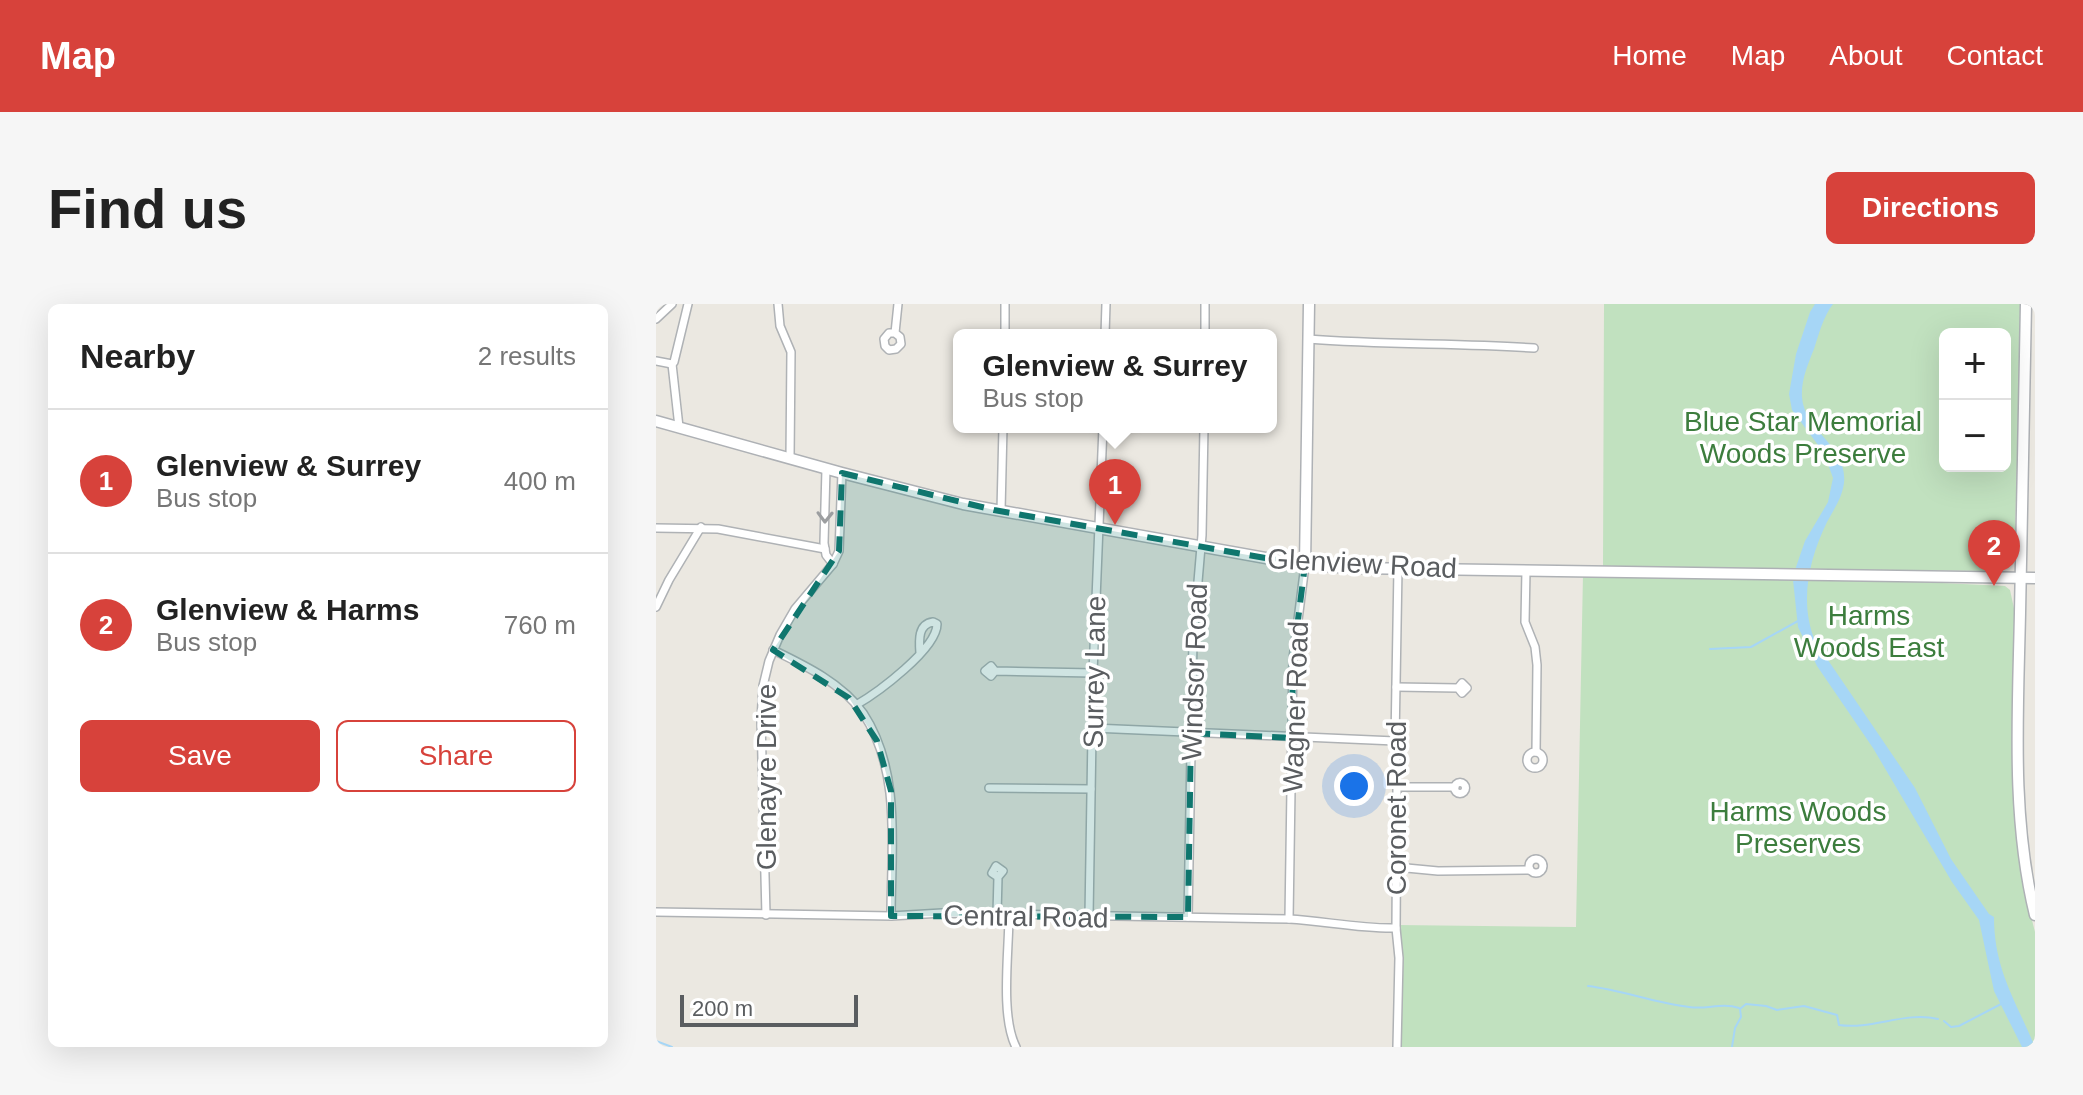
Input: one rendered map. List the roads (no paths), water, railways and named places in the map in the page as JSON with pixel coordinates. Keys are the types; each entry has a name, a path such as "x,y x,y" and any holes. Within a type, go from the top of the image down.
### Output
{"main road":[{"name":"Wagner Road","path":"1305,565 1309,304"},
{"path":"2026,304 2019,803 2025,866 2035,915"},
{"name":"Glenview Road","path":"656,421 826,469 1001,511 1305,565 2035,578"}],"street":[{"path":"656,319 672,304"},
{"path":"679,427 672,364 688,304"},
{"path":"778,304 780,326 791,352 790,458"},
{"path":"895,333 898,304"},
{"path":"1005,304 1005,329"},
{"path":"1105,329 1106,304"},
{"path":"1205,304 1205,329"},
{"path":"1308,339 1384,345 1449,343 1534,348"},
{"path":"656,361 672,364"},
{"path":"1001,511 1003,433"},
{"name":"Surrey Lane","path":"1089,916 1093,673 1103,433"},
{"name":"Windsor Road","path":"1188,917 1194,625 1201,548 1204,433"},
{"path":"826,469 825,549 833,564"},
{"name":"Glenayre Drive","path":"766,915 761,699 765,672 795,609 833,564 841,544 842,473"},
{"path":"656,528 701,527 738,531 825,549"},
{"path":"656,607 701,527"},
{"name":"Wagner Road","path":"1289,919 1293,659 1305,565"},
{"name":"Coronet Road","path":"1397,1047 1399,958 1396,928 1395,741 1398,568"},
{"path":"1526,570 1525,622 1535,647 1537,665 1536,752"},
{"path":"773,650 813,670 856,705 877,741 891,791 891,916"},
{"path":"856,705 884,688 920,653"},
{"path":"995,671 1093,673"},
{"path":"1396,687 1458,688"},
{"path":"1093,728 1395,741"},
{"path":"1397,787 1455,787"},
{"path":"989,788 1091,789"},
{"path":"1396,867 1438,871 1530,870"},
{"path":"997,914 998,877"},
{"name":"Central Road","path":"656,912 1289,919 1372,929 1396,928"},
{"path":"1009,915 1007,1015 1016,1047"}],"water":[{"path":"1815,304 1833,304 1807,366 1802,397 1810,420 1839,459 1844,483 1811,566 1807,596 1810,626 1815,641 1915,788 1951,859 1994,917 2002,969 2035,1047 2022,1047 1994,991 1979,920 1952,882 1873,748 1817,666 1798,627 1793,580 1796,567 1805,541 1828,502 1833,478 1824,453 1792,410 1789,394 1796,354"}],"waterway":[{"path":"1710,649 1751,647 1798,621"},
{"path":"1588,986 1696,1008 1739,1008"},
{"path":"1944,1021 1951,1027 1959,1026 2003,1003"},
{"path":"1732,1047 1735,1028 1741,1017 1740,1009 1746,1004 1777,1010 1804,1006 1837,1015 1839,1025 1851,1026 1913,1017 1938,1019"},
{"path":"656,1041 672,1047"}],"place":[{"name":"Glenview & Surrey","path":"1115,525"},
{"name":"Glenview & Harms","path":"1994,586"}],"park label":[{"name":"Blue Star Memorial Woods Preserve","path":"1803,437"},
{"name":"Harms Woods East","path":"1869,631"},
{"name":"Harms Woods Preserves","path":"1798,827"}]}
